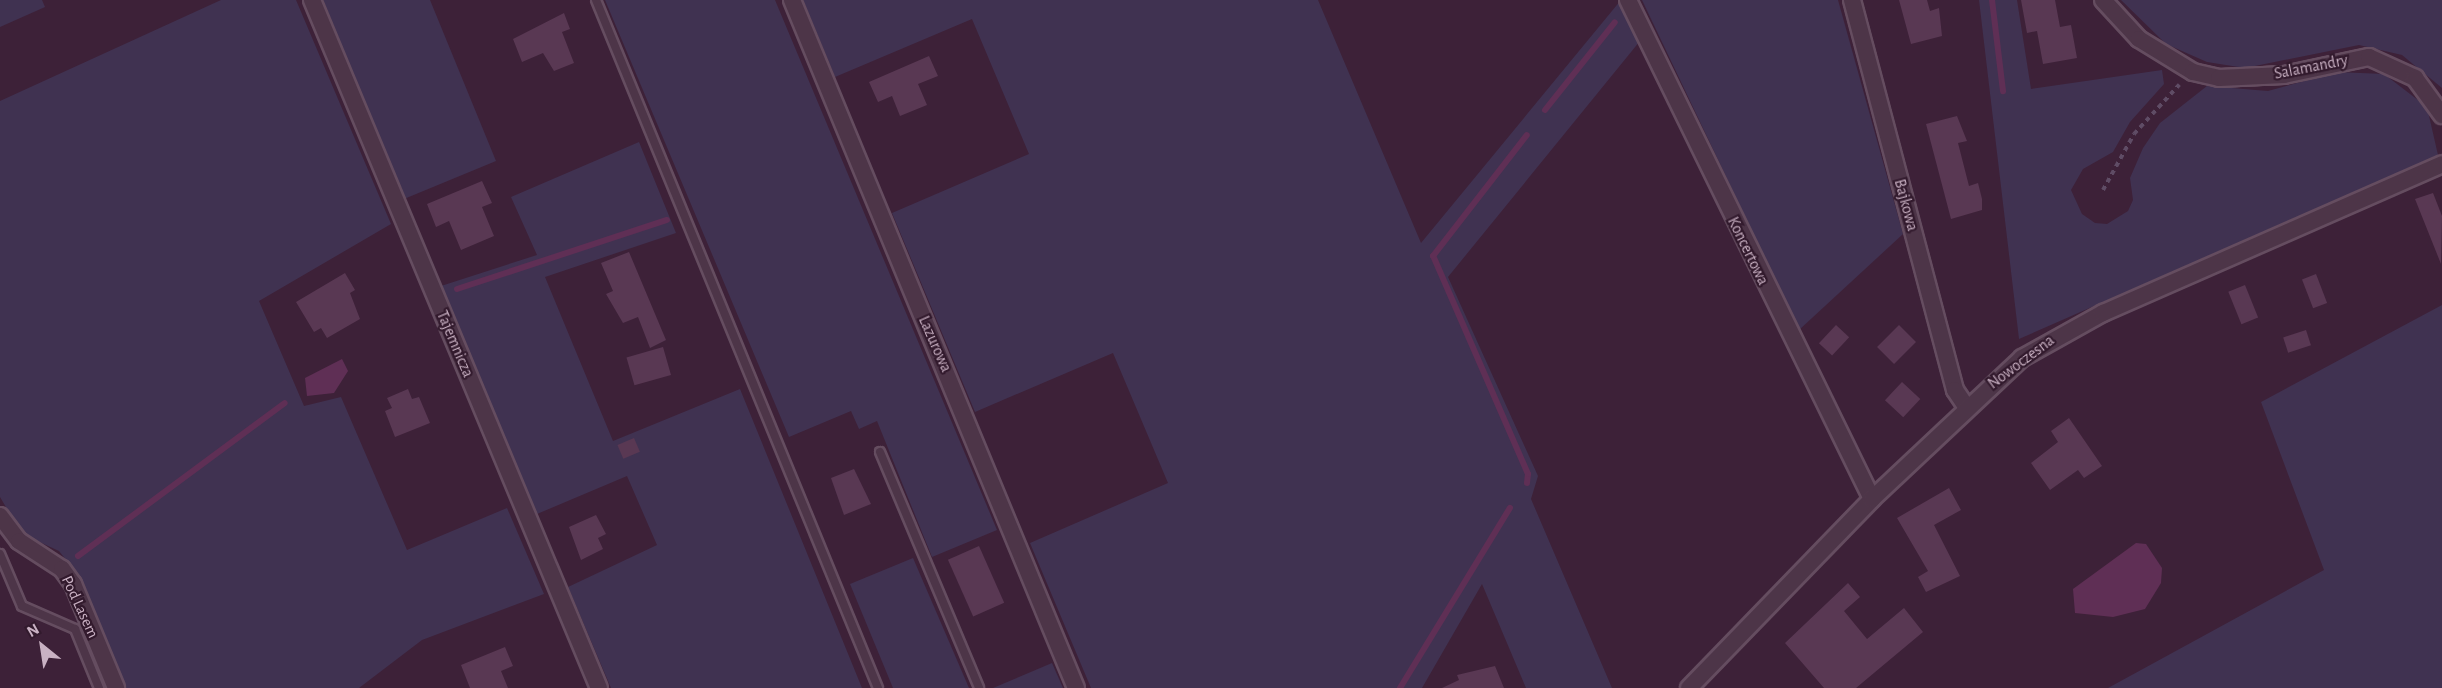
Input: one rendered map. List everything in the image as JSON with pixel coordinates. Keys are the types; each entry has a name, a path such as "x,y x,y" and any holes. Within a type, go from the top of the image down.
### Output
{"street":[{"name":"Tajemnicza","path":"312,0 599,688"},
{"name":"Lazurowa","path":"792,0 1076,688"},
{"name":"Koncertowa","path":"1628,0 1872,499"},
{"name":"Bajkowa","path":"1852,0 1955,390 1967,408"},
{"name":"Salamandry","path":"2103,0 2139,39 2193,72 2219,78 2284,75 2369,57 2415,78 2442,115"},
{"name":"Nowoczesna","path":"1689,688 1872,499 1998,376 2062,332 2442,164"},
{"name":"Pod Lasem","path":"0,516 20,541 62,569 73,584 116,688"}],"lane":[{"path":"596,0 878,688"},
{"path":"880,452 979,688"},
{"path":"0,554 22,606 75,629 99,688"}],"path":[{"path":"2103,190 2134,134 2193,72"}],"shaded area":[{"path":"0,0 42,0 45,7 0,27"},
{"path":"221,0 296,0 391,224 259,301 304,406 341,397 407,550 507,508 544,594 422,640 359,688 123,688 75,571 59,551 22,534 0,497 0,101"},
{"path":"323,0 430,0 496,161 404,199"},
{"path":"605,0 775,0 997,530 932,557 877,421 859,429 851,411 789,437"},
{"path":"803,0 1318,0 1421,243 1621,0 1640,41 1448,277 1538,476 1531,499 1612,688 1526,688 1482,584 1422,688 1091,688 1030,543 1168,483 1113,353 975,412 892,213 1029,154 972,19 835,77"},
{"path":"1642,0 1838,0 1903,234 1799,330"},
{"path":"1979,0 2017,0 2031,89 2162,70 2164,84 2130,122 2113,152 2083,169 2071,190 2082,214 2095,223 2107,224 2128,211 2133,200 2130,178 2143,148 2160,123 2207,86 2268,91 2337,72 2384,74 2427,107 2438,155 2019,339"},
{"path":"2121,0 2442,0 2442,88 2402,55 2359,45 2245,68 2207,62 2166,44"},
{"path":"639,142 676,233 545,277 613,441 740,389 862,688 611,688 568,587 657,545 627,476 537,514 441,286 537,255 511,197"},
{"path":"2442,305 2442,688 2108,688 2324,570 2261,402"},
{"path":"342,359 348,371 334,393 307,396 305,378"},
{"path":"2136,543 2146,544 2162,568 2161,583 2145,609 2113,617 2075,613 2073,589"},
{"path":"913,558 969,688 893,688 850,584"},
{"path":"1052,663 1063,688 993,688"}],"building":[{"path":"1899,0 1927,0 1930,11 1939,8 1942,36 1911,44"},
{"path":"2021,0 2055,0 2060,27 2071,25 2077,58 2043,64 2037,31 2027,33"},
{"path":"564,13 570,29 562,32 574,63 554,71 543,53 522,62 513,39"},
{"path":"929,56 938,76 918,84 927,105 900,116 892,96 878,102 869,82"},
{"path":"1957,116 1967,141 1958,143 1969,186 1978,183 1982,210 1951,219 1926,124"},
{"path":"482,181 492,203 482,207 494,236 461,250 449,221 436,227 427,204"},
{"path":"2433,193 2442,216 2441,264 2415,199"},
{"path":"629,252 666,340 650,348 638,317 623,323 606,294 613,291 601,263"},
{"path":"345,273 355,290 350,293 360,319 327,338 321,328 314,332 296,302"},
{"path":"2316,274 2327,303 2313,308 2302,279"},
{"path":"2245,285 2258,317 2241,324 2228,292"},
{"path":"1836,325 1849,337 1832,356 1819,343"},
{"path":"1899,325 1916,342 1894,364 1877,347"},
{"path":"2306,330 2311,345 2288,353 2283,337"},
{"path":"663,347 671,375 634,385 626,357"},
{"path":"1902,382 1920,399 1903,417 1885,400"},
{"path":"408,389 412,399 419,397 430,423 395,437 385,411 392,408 387,398"},
{"path":"2069,418 2102,466 2084,478 2078,470 2050,490 2031,463 2058,442 2051,431"},
{"path":"634,438 640,452 623,459 617,445"},
{"path":"854,469 871,504 844,515 831,478"},
{"path":"1949,488 1961,510 1934,525 1960,576 1926,592 1918,577 1928,571 1897,518"},
{"path":"596,515 606,534 598,538 603,549 581,560 569,527"},
{"path":"979,546 1004,603 973,616 948,560"},
{"path":"1848,583 1860,597 1844,611 1867,639 1904,608 1923,632 1856,688 1824,688 1785,643"},
{"path":"505,647 513,666 501,671 508,688 470,688 461,665"},
{"path":"1495,666 1504,688 1442,688 1459,680 1457,675"}],"waterway":[{"path":"1992,0 2003,91"},
{"path":"1545,110 1615,22"},
{"path":"1527,135 1433,256 1528,474 1527,483"},
{"path":"457,289 667,220"},
{"path":"78,556 285,403"},
{"path":"1400,688 1510,508"}]}
